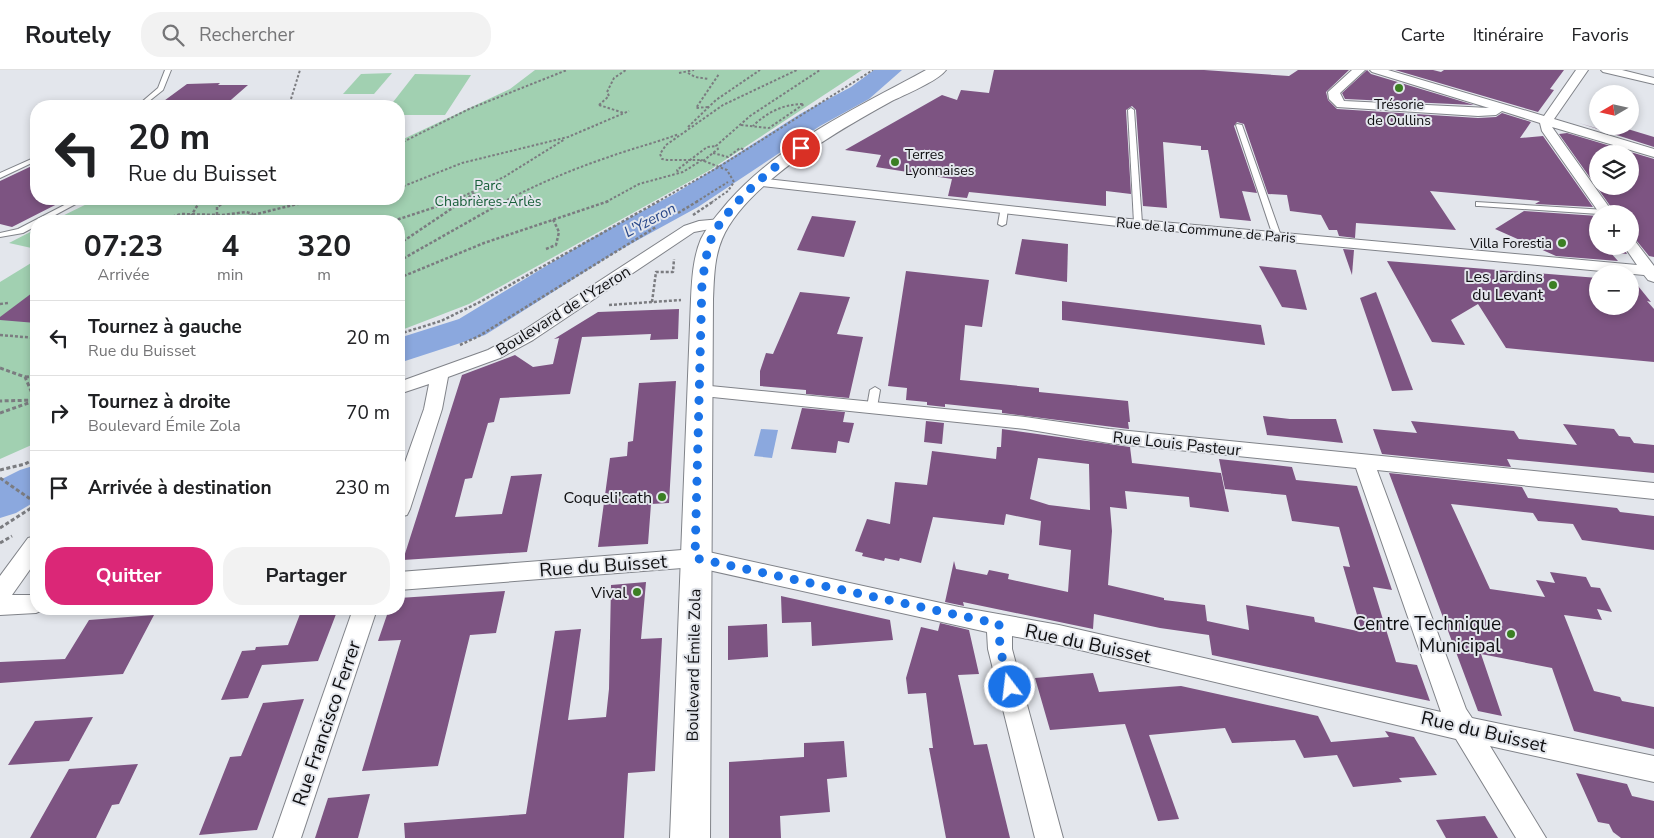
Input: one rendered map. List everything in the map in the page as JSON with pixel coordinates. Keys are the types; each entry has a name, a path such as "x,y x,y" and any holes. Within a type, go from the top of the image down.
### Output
{"main road":[{"name":"Boulevard Émile Zola","path":"690,838 702,282 706,252 747,180 783,160 811,141 938,70"}],"street":[{"path":"1359,70 1334,92 1335,99 1341,104 1349,106 1478,112 1502,108"},
{"path":"1376,70 1654,154"},
{"path":"1582,70 1545,125 1601,205"},
{"path":"1606,70 1654,81"},
{"name":"Rue de la Commune de Paris","path":"747,180 1138,223 1652,273"},
{"name":"Boulevard de l'Yzeron","path":"405,386 494,354 526,336 689,229 699,225 721,223"},
{"path":"1638,255 1652,273"},
{"path":"405,491 433,409 440,372"},
{"name":"Rue Louis Pasteur","path":"700,391 874,399 1092,434 1654,491"},
{"path":"1364,461 1462,728 1532,838"},
{"path":"0,594 30,552"},
{"name":"Rue du Buisset","path":"405,581 695,558 999,624 1069,637 1462,728 1654,769"},
{"path":"0,605 30,604"},
{"name":"Rue Francisco Ferrer","path":"287,838 363,615"},
{"path":"999,624 1000,649 1049,838"}],"lane":[{"path":"147,100 160,89 168,70"},
{"path":"1131,110 1138,223"},
{"path":"1239,125 1277,236"},
{"path":"0,176 30,162"},
{"path":"1480,204 1589,212"},
{"path":"51,215 70,205"},
{"path":"1002,224 1004,209"},
{"path":"0,235 20,231 30,226"}],"path":[{"path":"291,99 300,70"},
{"path":"405,141 468,109 567,70"},
{"path":"624,113 599,105 609,96 608,89 614,78 626,70"},
{"path":"679,73 688,73 694,70"},
{"path":"693,215 728,191 734,182 732,174 726,169 703,161 692,158 662,159 660,154 709,107 760,70"},
{"path":"405,257 488,209 545,181 606,157 648,146 682,133 724,105 797,70"},
{"path":"678,172 677,170 707,147 716,146 740,125 820,70"},
{"path":"405,332 441,321 478,302 676,192 873,70"},
{"path":"688,73 695,77 709,80"},
{"path":"709,107 696,108 719,74"},
{"path":"740,125 769,128 804,104 794,103 776,110 752,126"},
{"path":"405,240 483,188 568,137 629,111"},
{"path":"405,186 462,163 568,137"},
{"path":"405,275 484,242 608,201 639,184 686,171 718,149 716,146"},
{"path":"713,153 728,157 740,148 745,150"},
{"path":"671,218 747,180"},
{"path":"405,218 483,188"},
{"path":"193,214 197,205"},
{"path":"218,215 216,212 220,205"},
{"path":"178,215 218,215 246,212 254,215 296,205"},
{"path":"546,249 556,245 559,238 553,219"},
{"path":"453,348 479,336 663,222"},
{"path":"652,302 656,272 673,272 674,255"},
{"path":"606,305 685,300"},
{"path":"0,304 8,303"},
{"path":"0,335 30,338"},
{"path":"0,368 25,377 30,377"},
{"path":"25,377 30,387"},
{"path":"0,401 30,400"},
{"path":"0,413 30,402"},
{"path":"0,470 30,461"},
{"path":"0,478 30,500"},
{"path":"0,528 30,508"}],"green space":[{"name":"Parc Chabrières-Arlès","path":"535,70 862,70 710,170 469,304 405,329 405,215 64,215 85,205 405,205 405,138 510,89"},
{"path":"392,73 374,94 343,94 361,74"},
{"path":"415,74 471,75 445,115 405,115 405,100 395,100"},
{"path":"30,232 30,248 9,243"},
{"path":"30,264 30,446 0,459 0,282"}],"water":[{"path":"761,429 778,430 772,458 754,456"}],"building":[{"path":"994,70 1204,70 1289,76 1298,70 1349,70 1326,92 1328,100 1337,109 1478,118 1496,117 1502,113 1531,122 1520,138 1543,136 1592,205 1589,207 1535,204 1540,201 1430,191 1456,230 1356,223 1355,238 1339,236 1337,230 1329,230 1321,215 1290,211 1287,195 1268,194 1244,124 1237,122 1234,126 1257,193 1242,191 1251,221 1220,218 1208,150 1201,150 1201,146 1163,142 1167,208 1143,206 1136,110 1132,106 1126,110 1131,194 1106,191 1106,206 969,192 967,198 948,196 952,179 876,167 881,155 845,150 942,95 957,100 961,90 989,93"},
{"path":"1367,70 1371,74 1474,105 1345,99 1342,93"},
{"path":"1395,70 1433,70 1441,72 1444,70 1564,70 1550,89 1554,90 1538,112"},
{"path":"220,83 218,85 248,85 231,100 165,100 187,84"},
{"path":"1639,132 1654,137 1654,147 1616,135 1639,135"},
{"path":"1567,133 1607,145 1589,145 1589,176 1559,134"},
{"path":"1639,155 1654,159 1654,257 1649,256 1639,244 1639,205 1610,205 1602,195 1639,195"},
{"path":"30,167 30,205 55,205 36,215 30,215 30,218 12,227 0,224 0,181"},
{"path":"1524,211 1589,215 1589,255 1613,255 1618,261 1556,256 1495,229"},
{"path":"812,216 856,221 844,257 797,250"},
{"path":"1022,239 1068,244 1067,282 1015,274"},
{"path":"1343,249 1354,250 1352,275"},
{"path":"1387,261 1589,277 1589,315 1639,315 1639,287 1654,309 1654,362 1506,348 1478,304 1451,320 1465,345 1432,342"},
{"path":"1259,266 1296,270 1307,310 1282,307"},
{"path":"906,271 989,280 982,327 965,325 960,380 1039,388 1039,392 1128,401 1129,429 1002,413 1002,410 945,404 945,407 927,405 927,402 906,400 907,388 888,386"},
{"path":"800,292 850,297 837,334 863,337 849,398 806,394 806,390 760,386 760,371 766,353 773,354"},
{"path":"1376,292 1413,390 1392,391 1360,298"},
{"path":"30,294 30,322 0,320 0,317"},
{"path":"1062,301 1261,325 1265,345 1062,320"},
{"path":"679,309 678,339 650,340 651,334 582,337 570,394 500,398 494,422 488,423 472,478 465,479 455,517 502,514 511,476 542,474 527,552 405,560 405,554 462,375 515,355 533,367 553,364 559,338 554,339 598,312"},
{"path":"676,381 669,503 651,504 648,544 598,547 610,458 627,456 628,442 633,441 639,383"},
{"path":"802,408 845,412 843,422 854,423 849,443 838,441 836,453 791,449"},
{"path":"1263,416 1290,419 1336,419 1343,443 1267,435"},
{"path":"926,421 944,423 942,444 924,442"},
{"path":"1411,421 1514,431 1519,439 1577,445 1563,424 1614,429 1619,436 1630,437 1634,443 1654,445 1654,473 1507,459 1511,467 1382,454 1373,429 1417,433"},
{"path":"1002,429 1130,447 1132,463 1221,473 1229,512 1190,507 1189,497 1125,491 1127,509 1110,507 1112,531 1108,585 1164,598 1164,600 1205,605 1207,621 1249,630 1246,605 1314,617 1315,622 1362,632 1343,566 1350,567 1339,527 1292,521 1286,495 1225,489 1219,459 1292,467 1296,480 1357,486 1392,590 1373,587 1396,662 1417,665 1430,701 1212,655 1209,635 1160,628 1094,614 1093,629 963,602 964,606 945,602 954,561 956,569 987,575 989,570 1009,574 1008,579 1068,592 1071,550 1039,545 1041,521 1006,514 1004,525 933,517 921,563 900,558 899,561 885,558 884,561 862,556 863,553 855,551 867,519 890,524 895,482 927,485 932,451 996,459 997,447 1001,447","holes":["1038,458 1089,464 1090,510 1049,505 1030,499"]},
{"path":"1389,473 1522,487 1528,498 1617,508 1620,512 1654,516 1654,550 1582,540 1573,524 1538,521 1533,513 1451,504 1490,589 1545,597 1536,580 1555,583 1550,572 1586,577 1591,587 1600,588 1612,612 1597,609 1602,620 1564,615 1594,691 1620,697 1622,701 1654,707 1654,749 1574,731 1552,668 1481,654 1502,716 1478,711"},
{"path":"646,582 641,639 662,638 655,771 628,773 624,838 405,838 404,823 526,814 555,631 581,629 568,720 606,717 609,689 611,585"},
{"path":"505,591 496,633 470,635 438,766 362,771 401,640 378,641 387,615 405,615 405,598"},
{"path":"781,596 890,620 893,640 812,646 811,622 782,623"},
{"path":"154,615 123,674 0,683 0,662 65,659 89,620"},
{"path":"300,615 336,615 318,661 262,665 248,698 221,700 242,651 255,650 256,647 288,645"},
{"path":"940,623 969,630 979,674 958,675 974,745 987,744 1010,838 946,838 929,748 933,748 926,693 908,694 906,678 921,627 938,631"},
{"path":"767,624 768,657 728,660 728,626"},
{"path":"1093,673 1099,692 1181,686 1318,716 1331,742 1389,737 1385,731 1414,737 1437,775 1399,778 1402,782 1353,787 1337,755 1304,758 1295,740 1232,743 1225,728 1149,735 1179,819 1158,821 1125,724 1050,730 1035,678"},
{"path":"304,699 257,830 199,835 230,757 241,756 263,703"},
{"path":"93,717 69,761 8,765 35,721"},
{"path":"844,741 847,777 827,779 830,812 780,816 781,838 729,838 729,762 804,757 804,743"},
{"path":"138,764 119,804 112,805 96,838 30,838 69,769"},
{"path":"1576,773 1627,784 1632,796 1654,801 1654,838 1621,838 1613,832 1609,824 1598,822"},
{"path":"370,794 358,838 315,838 328,798"},
{"path":"1485,816 1498,838 1446,838 1436,820"}],"waterway":[{"name":"L'Yzeron","path":"405,349 472,327 604,245 687,200 810,120 860,93 890,70"},
{"name":"L'Yzeron","path":"0,501 30,484"}],"place":[{"name":"Trésorie de Oullins","path":"1399,88"},
{"name":"Terres Lyonnaises","path":"895,162"},
{"name":"Villa Forestia","path":"1562,243"},
{"name":"Les Jardins du Levant","path":"1553,285"},
{"name":"Coqueli'cath","path":"662,497"},
{"name":"Vival","path":"637,592"},
{"name":"Centre Technique Municipal","path":"1511,634"}],"route":[{"path":"801,148 770,171 744,197 721,223 712,237 706,252 702,282 695,558 940,613 999,624 1000,649 1010,687"}]}
